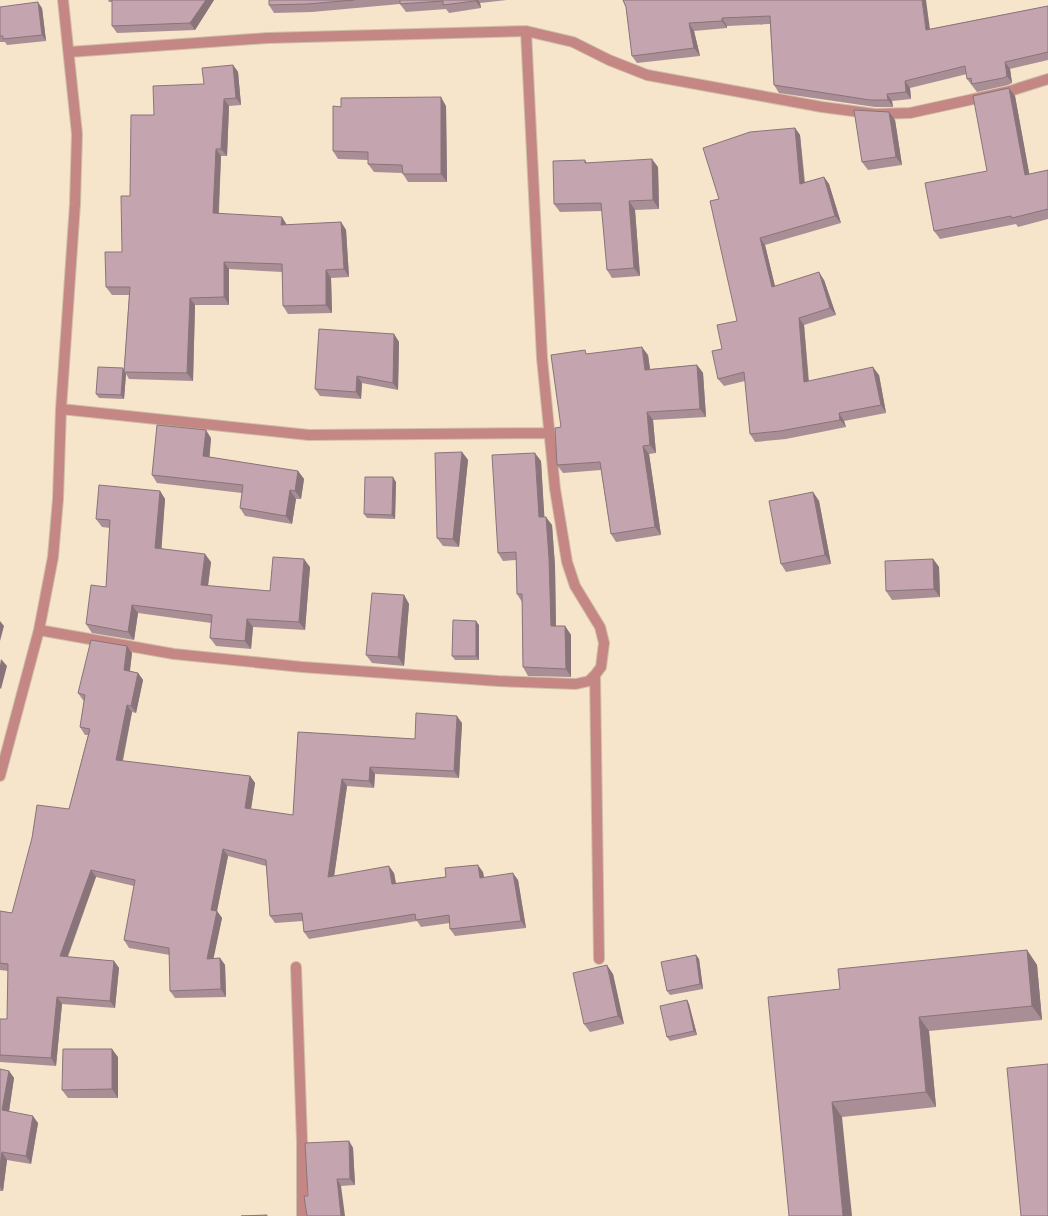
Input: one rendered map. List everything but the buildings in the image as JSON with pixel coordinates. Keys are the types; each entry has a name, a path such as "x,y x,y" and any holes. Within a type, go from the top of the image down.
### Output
{"street":[{"path":"0,776 39,630 53,558 58,499 61,409 76,173 77,134 70,52 63,0"},
{"path":"70,52 267,38 526,31 573,42 609,60 647,75 822,107 875,114 910,113 1010,91 1048,79"},
{"path":"39,630 174,654 302,667 498,682 568,684 584,683 595,675 601,667 604,643 600,627 575,586 566,562 555,489 542,358 526,31"},
{"path":"61,409 309,435 550,433"},
{"path":"595,675 599,959"},
{"path":"296,967 302,1141 302,1216"}]}
